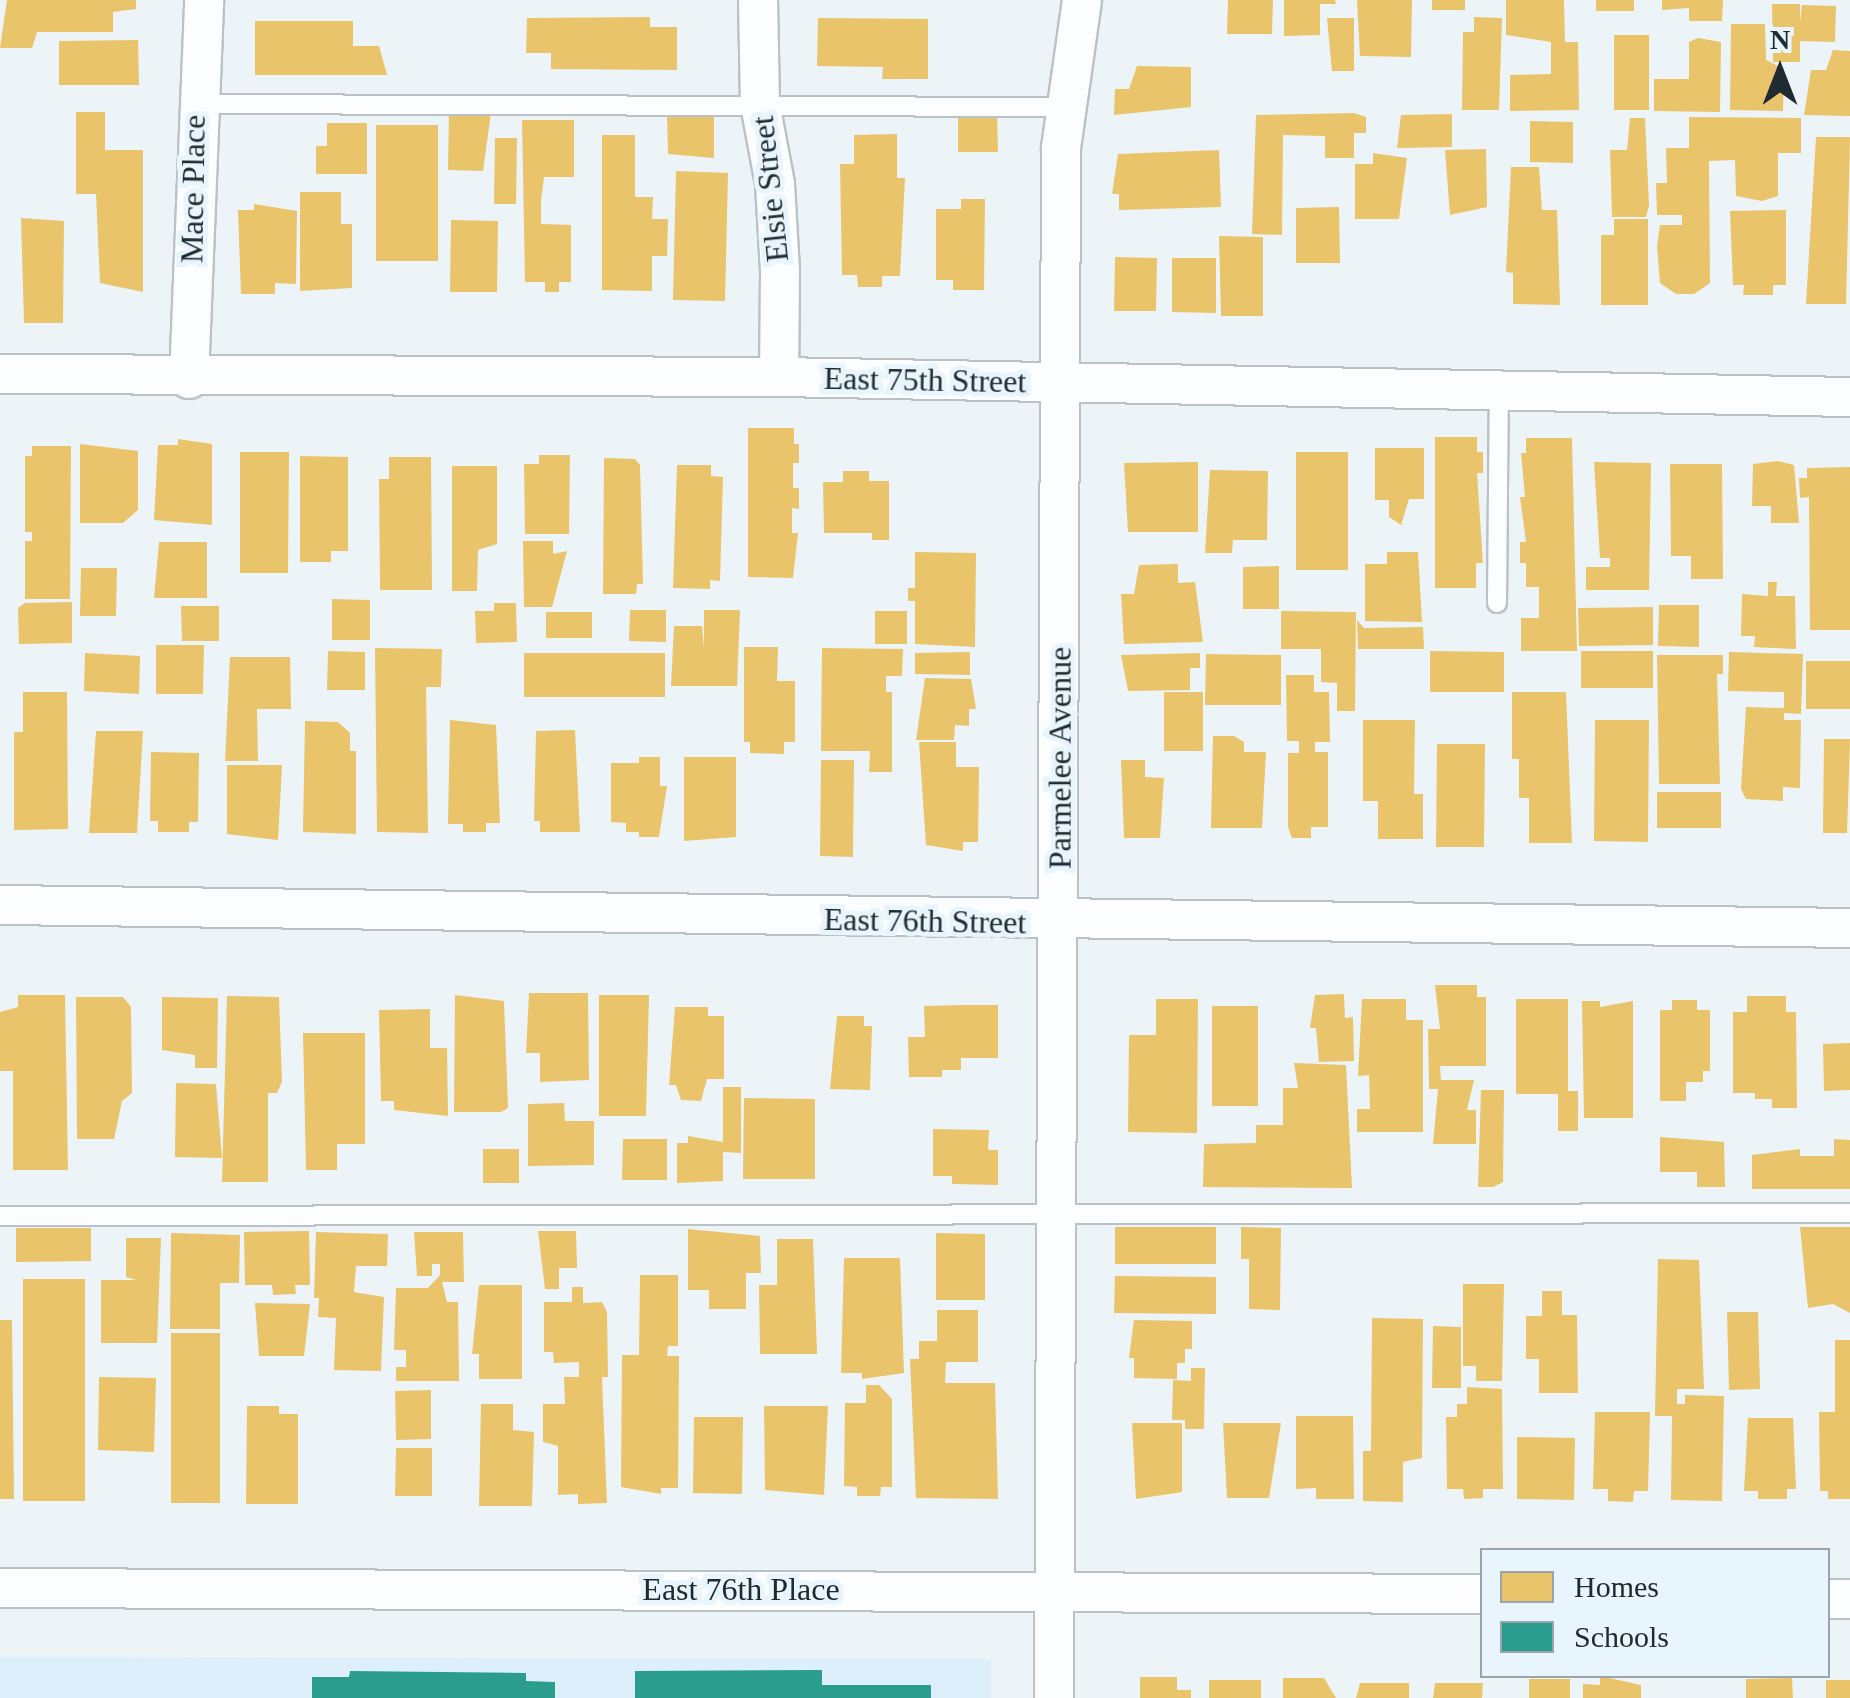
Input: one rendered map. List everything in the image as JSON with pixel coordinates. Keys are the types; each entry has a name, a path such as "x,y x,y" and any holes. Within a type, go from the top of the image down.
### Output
{"street":[{"name":"Mace Place","path":"189,379 195,104 204,0"},
{"name":"Elsie Street","path":"758,0 760,104 774,184 779,378"},
{"name":"Parmelee Avenue","path":"1054,1698 1063,382 1061,148 1082,0"},
{"name":"East 75th Street","path":"0,374 189,379 779,378 1850,397"},
{"name":"East 76th Street","path":"0,905 1059,923 1850,928"},
{"name":"East 76th Place","path":"0,1588 1054,1589 1480,1594"}],"lane":[{"path":"195,104 1068,107"},
{"path":"1497,602 1500,390"},
{"path":"0,1216 1056,1211 1850,1213"}],"shaded area":[{"path":"0,1657 991,1659 991,1698 0,1698"}],"building: Homes":[{"path":"7,0 136,0 136,9 113,12 113,32 37,32 32,48 0,48"},
{"path":"1228,0 1273,0 1272,34 1227,34"},
{"path":"1284,0 1335,0 1336,4 1320,4 1320,35 1284,36"},
{"path":"1357,0 1412,0 1411,57 1360,56"},
{"path":"1432,0 1465,0 1465,10 1432,10"},
{"path":"1506,0 1564,0 1565,42 1578,42 1579,110 1510,111 1510,75 1551,74 1551,42 1506,35"},
{"path":"1596,0 1634,0 1634,11 1596,11"},
{"path":"1662,0 1723,0 1722,21 1689,21 1689,8 1662,10"},
{"path":"1772,4 1800,4 1800,22 1802,5 1836,6 1835,42 1800,41 1800,62 1773,62"},
{"path":"650,17 650,27 677,27 677,70 551,69 551,53 526,53 527,18"},
{"path":"1474,17 1502,18 1499,110 1462,110 1463,32 1474,32"},
{"path":"818,18 928,19 928,79 882,79 883,67 817,66"},
{"path":"1327,18 1354,18 1354,71 1332,71"},
{"path":"255,21 353,21 353,46 379,46 387,75 255,75"},
{"path":"1731,24 1765,24 1766,60 1784,69 1783,111 1730,110"},
{"path":"1614,35 1649,35 1649,110 1614,110"},
{"path":"1698,38 1721,42 1720,112 1654,111 1654,79 1689,79 1689,42"},
{"path":"138,40 139,85 59,85 59,41"},
{"path":"1833,50 1850,51 1850,116 1804,115 1811,70 1826,70"},
{"path":"1137,66 1191,67 1191,107 1114,115 1115,89 1129,89"},
{"path":"449,109 491,113 483,171 448,170"},
{"path":"76,112 105,112 105,150 143,150 143,292 100,283 96,194 76,194"},
{"path":"958,112 997,112 998,152 958,152"},
{"path":"1354,113 1366,117 1366,133 1354,133 1354,158 1325,158 1325,136 1283,135 1282,235 1252,234 1256,115"},
{"path":"714,114 714,158 668,154 667,115"},
{"path":"1452,114 1452,147 1397,148 1401,115"},
{"path":"1689,117 1801,118 1801,153 1778,153 1778,196 1762,201 1736,196 1735,160 1709,161 1710,283 1694,294 1676,294 1660,283 1657,246 1660,225 1682,225 1682,215 1657,215 1656,183 1667,183 1666,148 1689,148"},
{"path":"1630,118 1645,118 1649,205 1646,217 1612,217 1610,150 1627,150"},
{"path":"522,120 574,120 574,177 544,177 541,201 541,224 571,225 571,282 559,282 559,292 545,292 545,282 525,282"},
{"path":"1530,121 1573,122 1573,163 1530,162"},
{"path":"327,123 367,123 367,174 316,174 316,146 327,146"},
{"path":"376,125 438,125 438,261 376,261"},
{"path":"897,134 897,178 905,178 900,276 882,276 882,287 858,287 857,275 842,275 840,164 854,164 854,135"},
{"path":"602,135 635,135 635,197 653,197 652,219 668,219 667,256 652,256 652,291 602,290"},
{"path":"1816,137 1850,137 1846,304 1806,304"},
{"path":"495,138 517,138 516,204 494,204"},
{"path":"1486,149 1487,207 1450,215 1445,150"},
{"path":"1219,150 1221,207 1119,210 1119,194 1112,194 1118,154"},
{"path":"1373,153 1407,158 1399,219 1355,219 1355,164 1373,164"},
{"path":"1511,167 1539,167 1542,210 1557,210 1560,305 1513,304 1513,273 1506,272"},
{"path":"676,171 728,173 725,301 673,300"},
{"path":"300,192 341,192 341,224 352,224 352,288 300,291"},
{"path":"961,199 985,199 984,290 953,290 953,280 936,280 936,209 961,209"},
{"path":"254,204 297,211 296,284 275,283 275,294 241,294 238,210 254,210"},
{"path":"1339,207 1340,263 1296,263 1296,208"},
{"path":"1786,210 1786,285 1773,285 1773,295 1743,295 1744,285 1733,285 1730,211"},
{"path":"21,218 64,221 63,323 24,323"},
{"path":"1614,219 1648,219 1648,305 1601,305 1601,235 1614,235"},
{"path":"451,220 498,221 497,292 450,292"},
{"path":"1219,236 1263,237 1263,316 1221,316"},
{"path":"1115,257 1157,258 1156,311 1114,311"},
{"path":"1172,258 1216,258 1216,313 1172,312"},
{"path":"748,428 794,428 794,444 799,444 799,463 793,463 793,488 799,488 799,509 792,508 792,533 798,533 793,578 748,577"},
{"path":"1435,437 1477,437 1477,452 1483,452 1483,473 1477,473 1483,563 1476,563 1476,588 1435,588"},
{"path":"1526,438 1572,438 1577,651 1521,651 1521,618 1539,618 1539,587 1526,587 1526,563 1520,563 1520,542 1526,542 1520,497 1525,497 1521,453 1526,453"},
{"path":"178,439 212,444 212,525 154,520 158,445 178,445"},
{"path":"80,444 138,451 138,510 123,523 80,523"},
{"path":"32,446 71,446 70,599 25,599 25,541 32,541 32,532 25,532 25,456 32,456"},
{"path":"1375,448 1424,448 1424,499 1409,499 1401,525 1389,517 1389,500 1375,500"},
{"path":"240,452 289,452 288,573 240,573"},
{"path":"1296,452 1348,452 1348,570 1296,570"},
{"path":"539,455 570,455 569,534 525,534 524,464 539,464"},
{"path":"300,456 348,457 348,551 331,551 331,562 300,562"},
{"path":"389,457 431,457 432,590 380,590 379,479 389,479"},
{"path":"604,458 635,459 640,465 643,584 637,584 636,594 603,594"},
{"path":"1778,461 1794,465 1799,523 1771,523 1771,506 1752,506 1753,464"},
{"path":"1198,462 1198,532 1128,532 1124,463"},
{"path":"1594,462 1651,463 1649,590 1586,590 1586,567 1610,567 1610,558 1600,558"},
{"path":"1670,464 1722,464 1723,579 1691,579 1691,556 1671,556"},
{"path":"677,465 711,465 711,476 723,477 720,581 710,580 710,589 673,588"},
{"path":"452,466 497,466 497,544 478,550 477,591 452,591"},
{"path":"1850,467 1850,630 1810,630 1809,497 1800,498 1799,478 1807,478 1807,468"},
{"path":"1210,470 1268,471 1267,540 1233,540 1232,553 1205,553"},
{"path":"843,471 869,471 869,481 889,481 889,540 872,540 872,533 824,533 823,482 843,482"},
{"path":"523,541 553,541 553,554 567,551 552,607 524,607"},
{"path":"159,542 207,542 207,598 154,598"},
{"path":"915,552 976,553 975,647 915,644 915,601 908,601 908,588 915,588"},
{"path":"1387,552 1418,552 1422,622 1365,621 1365,564 1387,564"},
{"path":"1178,564 1178,583 1195,582 1203,642 1124,644 1121,594 1134,594 1139,565"},
{"path":"1279,566 1279,609 1243,609 1243,567"},
{"path":"81,568 117,568 116,616 80,616"},
{"path":"1768,582 1777,582 1776,596 1795,596 1796,649 1754,647 1755,636 1741,636 1742,594 1768,596"},
{"path":"332,599 370,600 370,640 332,640"},
{"path":"72,602 72,643 19,644 18,608 25,603"},
{"path":"494,603 516,603 517,642 476,643 475,611 494,611"},
{"path":"1659,605 1699,605 1699,647 1658,646"},
{"path":"181,606 219,606 219,641 182,641"},
{"path":"1653,607 1653,645 1579,646 1578,608"},
{"path":"630,610 666,610 666,642 629,641"},
{"path":"704,610 740,610 737,686 671,686 674,626 702,626 704,648"},
{"path":"875,611 907,611 907,644 875,644"},
{"path":"1281,611 1356,612 1355,711 1337,711 1337,683 1321,682 1321,649 1281,649"},
{"path":"546,612 592,612 592,638 546,638"},
{"path":"1357,620 1364,628 1423,627 1424,649 1358,649"},
{"path":"156,645 204,645 203,694 156,694"},
{"path":"744,647 778,647 777,681 795,681 795,742 784,742 784,754 750,753 750,742 744,742"},
{"path":"375,648 442,649 441,687 426,687 428,833 377,832"},
{"path":"822,648 903,649 902,676 886,676 886,692 892,692 892,772 869,772 870,751 821,751"},
{"path":"328,651 365,652 365,690 327,690"},
{"path":"1430,651 1504,652 1504,692 1430,692"},
{"path":"1581,651 1653,651 1653,688 1581,688"},
{"path":"970,652 970,675 915,674 915,653"},
{"path":"1729,652 1803,654 1801,714 1784,713 1784,720 1801,720 1800,788 1783,787 1783,801 1746,799 1741,789 1746,707 1784,708 1784,692 1728,691"},
{"path":"85,653 140,656 139,694 84,691"},
{"path":"524,653 665,653 665,697 524,697"},
{"path":"1200,653 1200,668 1190,668 1190,690 1128,691 1121,655"},
{"path":"1206,654 1281,655 1281,705 1205,705"},
{"path":"1657,655 1723,655 1723,674 1717,674 1720,784 1659,784"},
{"path":"230,657 290,657 291,709 257,709 258,761 225,761"},
{"path":"1806,661 1850,661 1850,709 1806,709"},
{"path":"1286,675 1314,675 1314,692 1329,692 1330,742 1315,742 1315,752 1328,752 1328,827 1311,827 1311,838 1292,838 1288,827 1288,753 1299,753 1299,741 1287,741"},
{"path":"925,678 971,679 976,709 969,709 969,726 955,725 954,740 916,740"},
{"path":"23,692 67,692 68,829 14,830 14,732 23,732"},
{"path":"1164,692 1203,692 1203,751 1164,751"},
{"path":"1512,692 1566,692 1572,843 1529,843 1529,798 1519,798 1519,759 1512,759"},
{"path":"450,720 496,725 500,823 486,823 486,832 463,832 463,824 448,824"},
{"path":"1363,720 1415,720 1414,794 1423,794 1423,839 1378,839 1378,801 1363,801"},
{"path":"1595,720 1649,720 1648,842 1594,841"},
{"path":"305,721 338,722 350,733 350,751 356,751 356,834 303,832"},
{"path":"575,730 580,832 540,832 540,821 534,821 536,731"},
{"path":"96,731 143,731 137,833 89,833"},
{"path":"1213,736 1234,736 1244,742 1244,752 1266,752 1262,828 1211,828"},
{"path":"1824,739 1850,739 1847,833 1823,833"},
{"path":"919,742 956,742 956,767 979,767 978,842 963,842 963,851 926,845"},
{"path":"1437,744 1485,744 1484,847 1436,847"},
{"path":"151,752 199,753 198,822 189,822 189,832 158,832 158,821 150,821"},
{"path":"639,757 660,757 660,786 667,786 659,837 639,837 639,832 626,832 626,823 611,822 611,763 639,763"},
{"path":"684,757 736,757 736,837 684,841"},
{"path":"821,760 854,760 853,857 820,856"},
{"path":"1121,760 1145,760 1145,777 1164,778 1160,838 1124,838"},
{"path":"227,765 282,765 278,840 227,834"},
{"path":"1657,792 1721,792 1721,828 1657,828"},
{"path":"1435,985 1477,985 1477,997 1486,997 1486,1066 1440,1066 1441,1080 1474,1080 1467,1110 1476,1110 1476,1144 1433,1144 1438,1089 1429,1089 1428,1029 1440,1029"},
{"path":"529,993 588,993 589,1080 540,1082 540,1053 526,1053"},
{"path":"1344,994 1345,1018 1353,1017 1354,1061 1319,1062 1316,1028 1310,1028 1315,995"},
{"path":"18,995 65,995 68,1170 13,1170 13,1071 0,1071 0,1012 18,1007"},
{"path":"455,995 504,1001 508,1108 501,1112 454,1112"},
{"path":"599,995 649,995 646,1116 599,1116"},
{"path":"227,996 279,997 282,1082 277,1093 268,1093 268,1182 222,1182"},
{"path":"1747,996 1786,996 1786,1012 1796,1012 1797,1108 1772,1108 1772,1099 1755,1099 1755,1093 1733,1093 1733,1012 1747,1012"},
{"path":"76,997 123,997 131,1007 132,1093 122,1101 114,1139 77,1139"},
{"path":"162,997 218,998 217,1068 195,1068 195,1055 162,1050"},
{"path":"1156,999 1198,999 1197,1133 1128,1132 1129,1035 1156,1035"},
{"path":"1362,999 1406,999 1406,1020 1423,1020 1423,1132 1357,1132 1357,1109 1370,1109 1369,1075 1358,1076"},
{"path":"1516,999 1568,999 1568,1091 1578,1091 1578,1131 1558,1131 1558,1094 1516,1094"},
{"path":"1672,1000 1697,1000 1697,1010 1710,1010 1710,1071 1703,1071 1703,1082 1686,1082 1686,1101 1660,1101 1660,1010 1672,1010"},
{"path":"1582,1001 1600,1001 1600,1007 1633,1001 1633,1118 1584,1118"},
{"path":"998,1005 998,1058 961,1058 961,1070 942,1070 942,1077 909,1077 908,1037 925,1037 924,1006"},
{"path":"1212,1006 1258,1006 1258,1106 1212,1106"},
{"path":"675,1007 708,1007 708,1016 724,1016 724,1079 707,1079 701,1101 681,1100 676,1085 669,1085"},
{"path":"430,1009 430,1048 447,1048 448,1116 394,1110 394,1101 381,1101 379,1010"},
{"path":"837,1016 864,1016 864,1026 872,1026 870,1090 830,1089"},
{"path":"303,1033 365,1033 365,1144 337,1144 337,1170 306,1170"},
{"path":"1850,1043 1850,1090 1824,1091 1823,1044"},
{"path":"1294,1063 1346,1065 1352,1188 1203,1187 1204,1144 1256,1143 1256,1125 1283,1125 1283,1088 1298,1088"},
{"path":"176,1083 216,1084 222,1158 175,1157"},
{"path":"723,1087 741,1087 741,1153 723,1152 723,1181 677,1183 677,1143 688,1143 688,1136 723,1142"},
{"path":"1481,1090 1504,1090 1503,1182 1493,1187 1478,1187"},
{"path":"744,1098 815,1099 815,1179 743,1179"},
{"path":"564,1103 565,1121 594,1121 594,1165 528,1166 528,1104"},
{"path":"933,1129 989,1130 988,1150 998,1150 998,1185 952,1184 952,1176 933,1176"},
{"path":"1660,1137 1724,1142 1725,1187 1697,1187 1697,1172 1660,1172"},
{"path":"623,1139 667,1139 667,1180 622,1180"},
{"path":"1834,1139 1850,1140 1850,1189 1752,1189 1752,1155 1800,1149 1800,1156 1834,1156"},
{"path":"483,1149 519,1149 519,1183 483,1183"},
{"path":"1115,1227 1216,1227 1216,1264 1115,1264"},
{"path":"1241,1227 1281,1228 1280,1310 1249,1309 1249,1259 1241,1259"},
{"path":"1800,1227 1850,1227 1850,1313 1833,1304 1808,1308"},
{"path":"16,1228 91,1228 91,1261 16,1262"},
{"path":"688,1229 760,1236 761,1273 746,1273 746,1309 709,1309 709,1290 688,1290"},
{"path":"309,1231 310,1285 295,1285 296,1294 273,1295 272,1285 245,1285 244,1232"},
{"path":"538,1231 576,1231 577,1268 559,1268 559,1289 545,1289"},
{"path":"316,1232 388,1234 387,1266 356,1266 354,1292 384,1297 381,1371 334,1370 336,1318 318,1317 319,1298 314,1298"},
{"path":"414,1232 463,1232 464,1282 442,1282 447,1302 458,1302 459,1381 396,1381 396,1367 406,1367 406,1350 394,1350 396,1288 428,1288 440,1275 440,1264 432,1264 432,1276 417,1276"},
{"path":"171,1233 240,1235 239,1283 220,1283 220,1329 170,1329"},
{"path":"936,1233 985,1234 985,1300 936,1300"},
{"path":"126,1238 161,1238 157,1343 101,1343 101,1280 136,1280 126,1277"},
{"path":"777,1239 813,1239 817,1354 760,1354 759,1285 777,1285"},
{"path":"844,1258 900,1258 904,1373 862,1379 862,1373 841,1373"},
{"path":"1658,1259 1699,1260 1704,1389 1677,1389 1677,1404 1685,1404 1685,1395 1724,1396 1722,1501 1671,1500 1672,1416 1655,1416"},
{"path":"640,1275 678,1275 678,1346 668,1346 667,1356 679,1356 678,1488 661,1488 661,1494 621,1487 622,1355 639,1355"},
{"path":"1115,1276 1216,1277 1216,1314 1114,1313"},
{"path":"23,1279 85,1279 85,1501 23,1501"},
{"path":"1463,1284 1504,1284 1502,1381 1476,1381 1476,1366 1463,1366"},
{"path":"479,1285 522,1285 522,1379 479,1379 479,1354 472,1354"},
{"path":"572,1287 583,1287 583,1303 602,1302 607,1312 608,1377 602,1377 607,1503 578,1504 578,1494 558,1495 558,1446 543,1442 543,1404 565,1404 564,1377 579,1377 579,1362 554,1363 553,1352 544,1352 544,1302 572,1302"},
{"path":"1542,1291 1562,1291 1562,1315 1577,1315 1578,1393 1539,1393 1539,1359 1526,1359 1526,1316 1542,1316"},
{"path":"255,1303 310,1304 304,1356 259,1356"},
{"path":"937,1310 978,1310 978,1362 946,1362 945,1383 995,1383 998,1499 916,1498 910,1359 919,1359 919,1341 937,1341"},
{"path":"1727,1312 1758,1312 1760,1389 1729,1390"},
{"path":"1372,1318 1423,1319 1422,1458 1403,1462 1403,1502 1363,1501 1363,1451 1371,1451"},
{"path":"0,1320 12,1320 14,1499 0,1499"},
{"path":"1134,1320 1192,1321 1192,1349 1185,1349 1185,1363 1177,1363 1177,1379 1134,1378 1134,1358 1129,1358"},
{"path":"1433,1326 1461,1327 1461,1388 1432,1388"},
{"path":"171,1333 220,1333 220,1503 171,1503"},
{"path":"1835,1340 1850,1340 1850,1499 1828,1499 1828,1491 1820,1491 1819,1412 1835,1412"},
{"path":"1191,1368 1205,1368 1204,1429 1185,1429 1185,1420 1172,1420 1173,1380 1191,1381"},
{"path":"99,1377 156,1378 154,1452 98,1450"},
{"path":"866,1385 879,1385 892,1399 892,1487 881,1487 880,1496 857,1496 857,1487 844,1486 845,1403 866,1403"},
{"path":"1467,1387 1502,1389 1503,1489 1483,1489 1483,1498 1464,1499 1463,1489 1447,1489 1446,1417 1457,1417 1457,1404 1467,1404"},
{"path":"431,1390 431,1439 396,1440 395,1391"},
{"path":"481,1404 513,1404 513,1430 534,1432 532,1506 479,1506"},
{"path":"247,1406 279,1406 279,1414 298,1414 298,1504 246,1504"},
{"path":"764,1406 828,1406 824,1495 765,1490"},
{"path":"1595,1412 1650,1412 1648,1491 1634,1491 1633,1502 1608,1501 1608,1489 1593,1489"},
{"path":"1296,1416 1353,1416 1354,1499 1316,1499 1316,1488 1296,1489"},
{"path":"694,1417 743,1417 742,1494 693,1493"},
{"path":"1748,1418 1793,1418 1796,1489 1787,1489 1787,1499 1758,1499 1758,1491 1744,1491"},
{"path":"1132,1423 1182,1423 1182,1492 1136,1499"},
{"path":"1223,1423 1281,1423 1269,1498 1227,1498"},
{"path":"1517,1437 1575,1438 1574,1500 1517,1499"},
{"path":"396,1448 432,1448 432,1496 395,1496"},
{"path":"1140,1677 1177,1677 1177,1690 1191,1690 1191,1698 1140,1698"},
{"path":"1283,1678 1324,1678 1336,1698 1283,1698"},
{"path":"1600,1678 1609,1678 1641,1685 1641,1698 1583,1698 1583,1684 1600,1685"},
{"path":"1792,1678 1793,1698 1746,1698 1746,1679"},
{"path":"1529,1679 1570,1679 1570,1698 1529,1698"},
{"path":"1209,1680 1261,1680 1261,1698 1209,1698"},
{"path":"1826,1680 1850,1680 1850,1698 1826,1698"},
{"path":"1360,1683 1409,1683 1409,1698 1356,1698"},
{"path":"1435,1683 1483,1683 1482,1698 1433,1698"}],"building: Schools":[{"path":"822,1670 822,1685 931,1685 931,1698 635,1698 635,1671"},
{"path":"350,1671 526,1673 526,1681 555,1682 555,1698 312,1698 312,1677 349,1677"}]}
